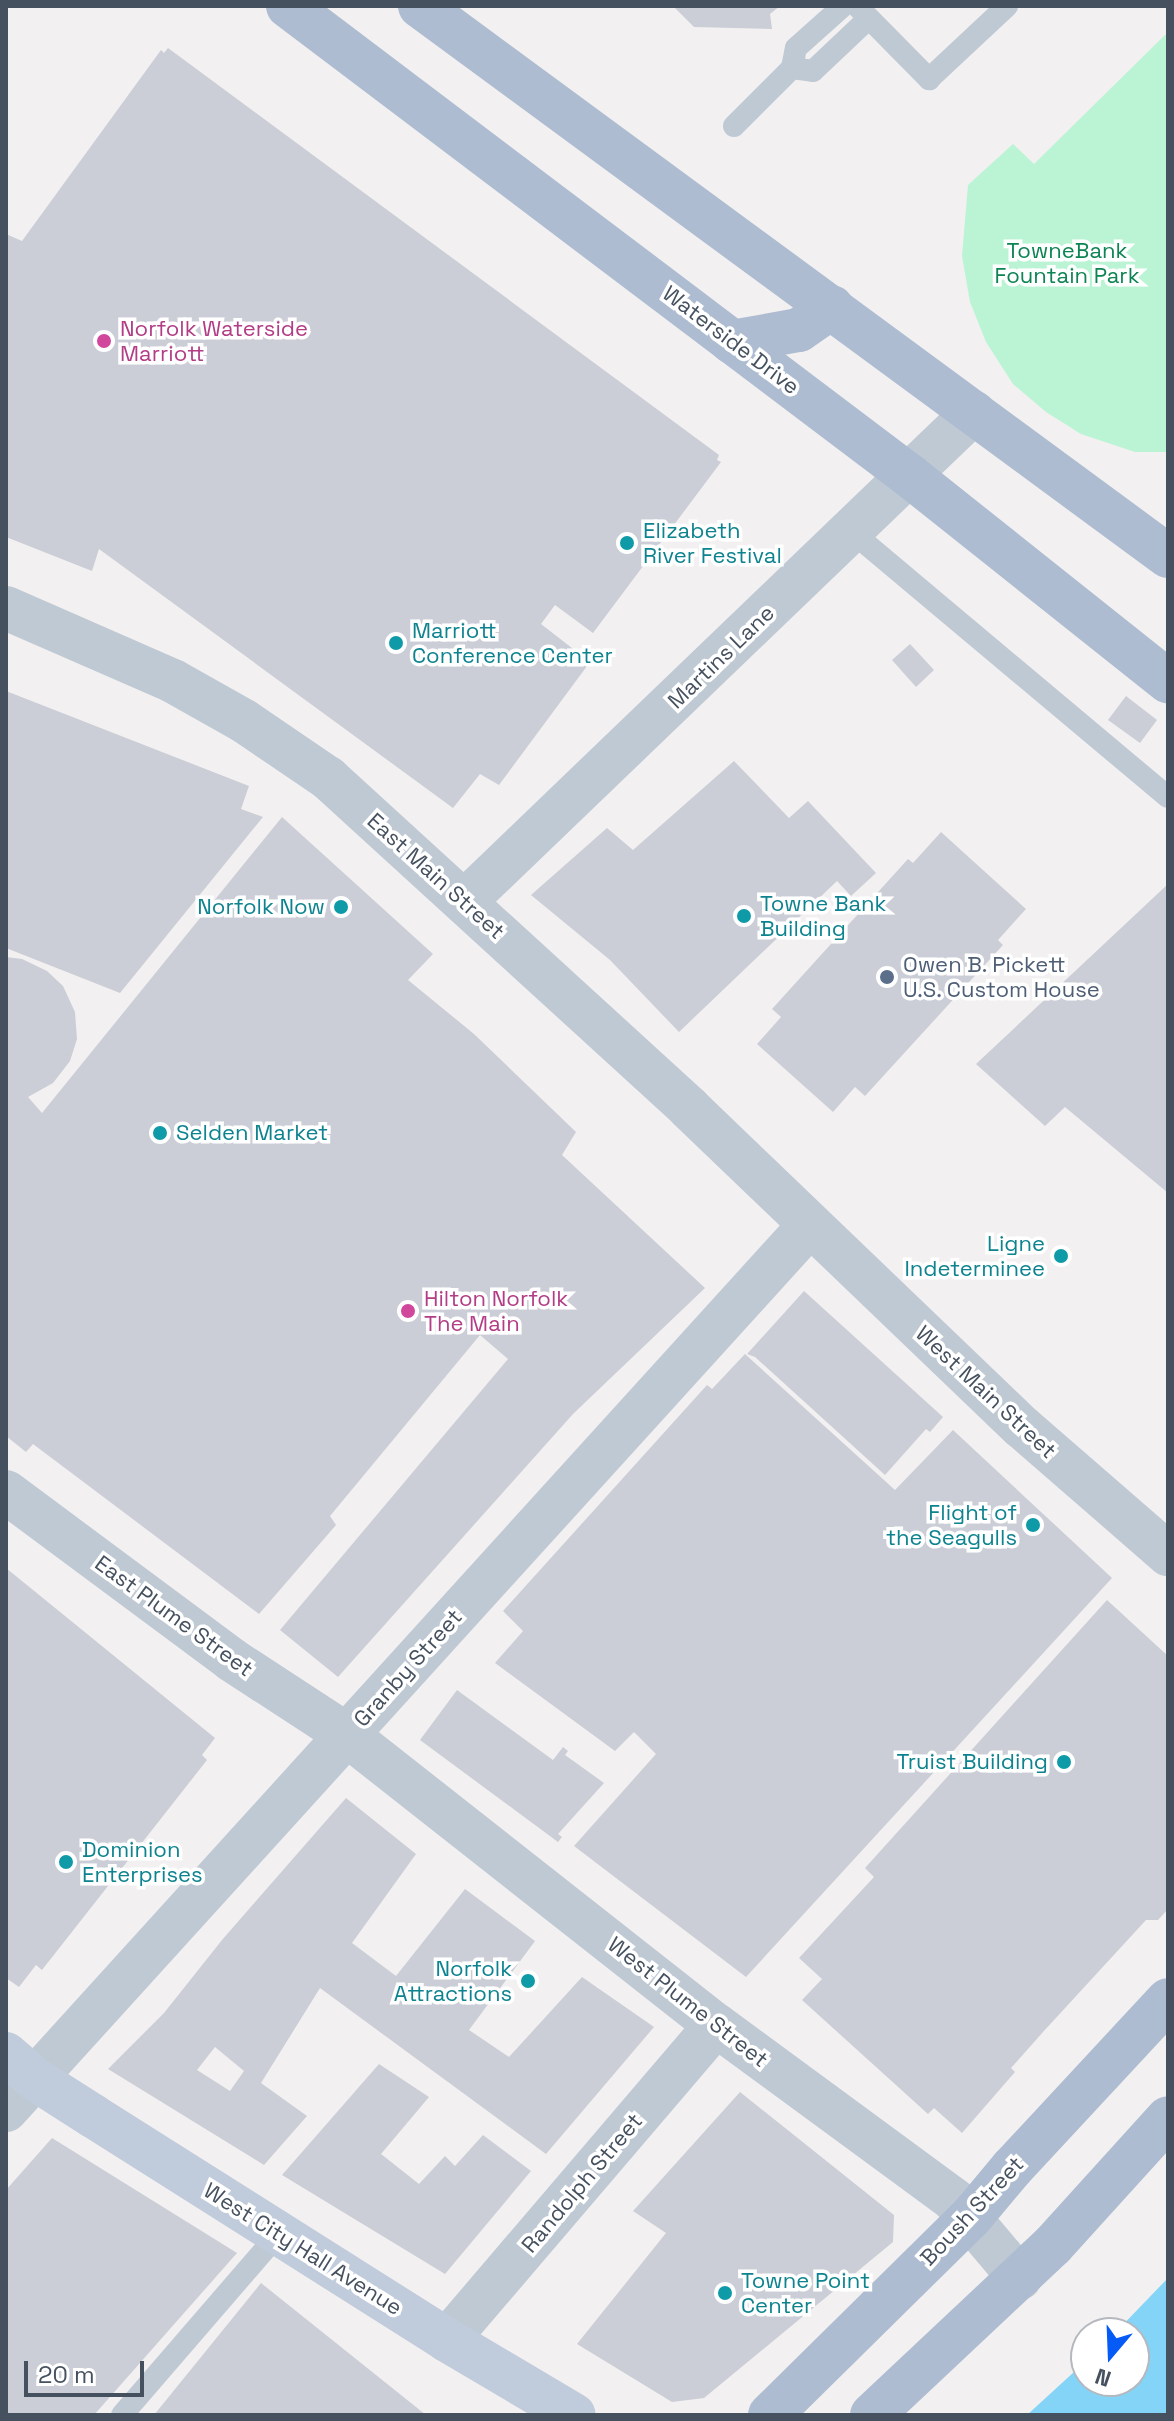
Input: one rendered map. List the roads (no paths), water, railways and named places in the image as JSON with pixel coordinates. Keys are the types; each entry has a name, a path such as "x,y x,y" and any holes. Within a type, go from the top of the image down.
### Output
{"main road":[{"name":"Waterside Drive","path":"288,6 910,476 1168,681"},
{"path":"420,6 1168,556"},
{"path":"732,342 799,330 832,307"},
{"name":"Boush Street","path":"770,2415 971,2217 1012,2168 1168,2000"},
{"name":"West City Hall Avenue","path":"13,2079 279,2233 447,2340 574,2415"},
{"path":"872,2415 1020,2278 1168,2118"}],"street":[{"name":"Martins Lane","path":"466,900 974,412"},
{"name":"East Main Street","path":"6,608 173,681 244,721 328,778 466,900 689,1108 809,1226"},
{"name":"West Main Street","path":"809,1226 1022,1427 1168,1554"},
{"name":"Granby Street","path":"13,2079 347,1735 809,1226"},
{"name":"East Plume Street","path":"6,1492 232,1660 347,1735"},
{"name":"West Plume Street","path":"347,1735 716,2025 954,2200 1020,2278"},
{"name":"Randolph Street","path":"447,2340 716,2025"}],"lane":[{"path":"734,126 792,68 796,48 843,6"},
{"path":"792,68 813,71 863,12 929,79 1007,6"},
{"path":"852,532 1168,797"},
{"path":"122,2415 279,2233"}],"water":[{"path":"1168,2278 1168,2415 1027,2415 1070,2376 1070,2397 1150,2397 1150,2317 1130,2317"}],"place":[{"name":"Norfolk Waterside Marriott","path":"104,341"},
{"name":"Elizabeth River Festival","path":"627,543"},
{"name":"Marriott Conference Center","path":"396,643"},
{"name":"Norfolk Now","path":"341,907"},
{"name":"Towne Bank Building","path":"744,916"},
{"name":"Owen B. Pickett U.S. Custom House","path":"887,977"},
{"name":"Selden Market","path":"160,1133"},
{"name":"Ligne Indeterminee","path":"1061,1256"},
{"name":"Hilton Norfolk The Main","path":"408,1311"},
{"name":"Flight of the Seagulls","path":"1033,1525"},
{"name":"Truist Building","path":"1064,1762"},
{"name":"Dominion Enterprises","path":"66,1862"},
{"name":"Norfolk Attractions","path":"528,1981"},
{"name":"Towne Point Center","path":"725,2293"}],"park label":[{"name":"TowneBank Fountain Park","path":"1067,262"}]}
